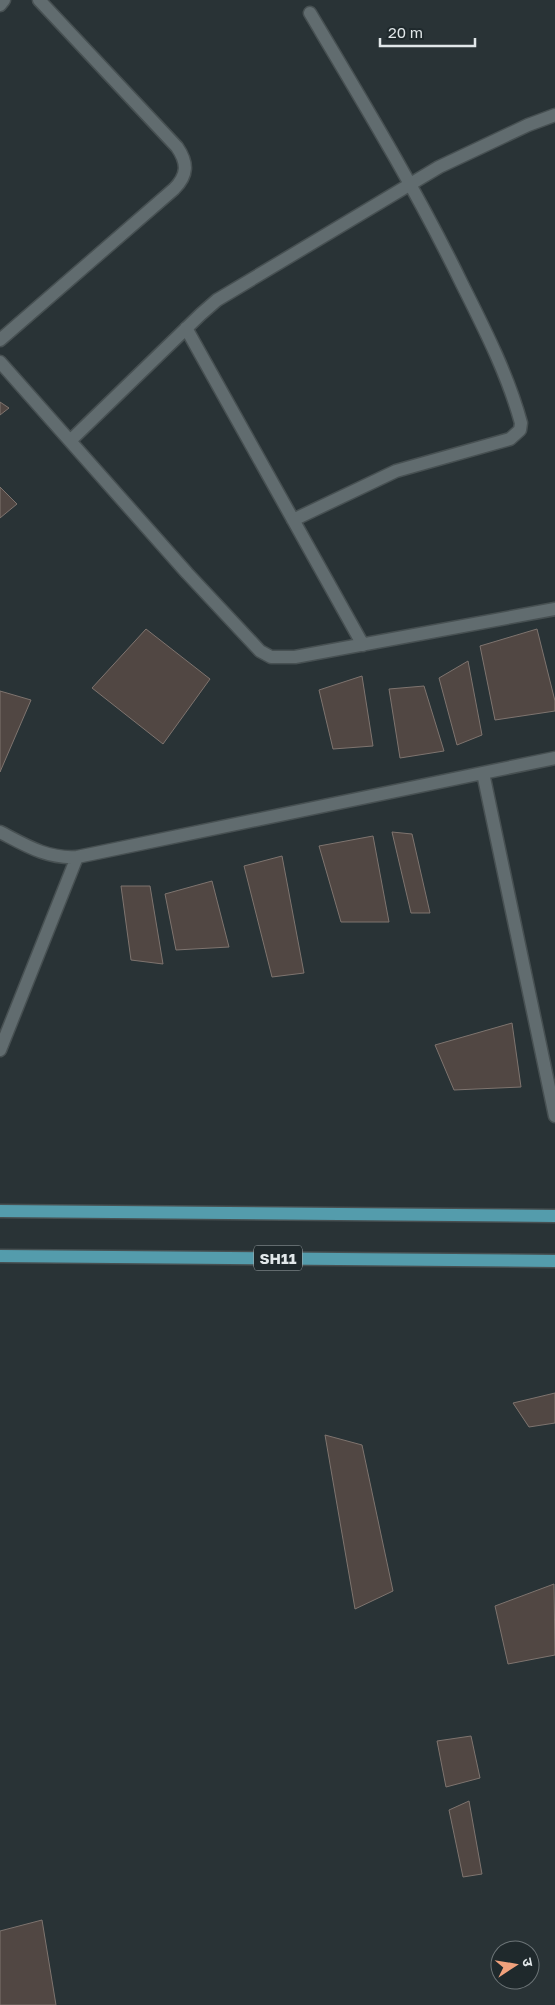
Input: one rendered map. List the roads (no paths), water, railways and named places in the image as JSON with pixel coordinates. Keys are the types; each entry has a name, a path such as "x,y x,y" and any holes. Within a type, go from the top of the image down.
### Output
{"main road":[{"path":"0,1211 555,1216"},
{"name":"SH11","path":"0,1256 555,1261"}],"street":[{"path":"0,5 4,0"},
{"path":"0,340 174,189 183,180 187,172 183,155 177,147 39,0"},
{"path":"293,520 396,471 510,439 520,430 518,414 483,326 410,185 310,13"},
{"path":"70,440 217,300 439,167 528,125 555,115"},
{"path":"186,328 363,645"},
{"path":"0,362 260,651 271,657 282,658 363,645 555,609"},
{"path":"0,832 44,854 63,858 77,857 555,758"},
{"path":"484,773 555,1116"},
{"path":"0,1050 77,857"}]}
